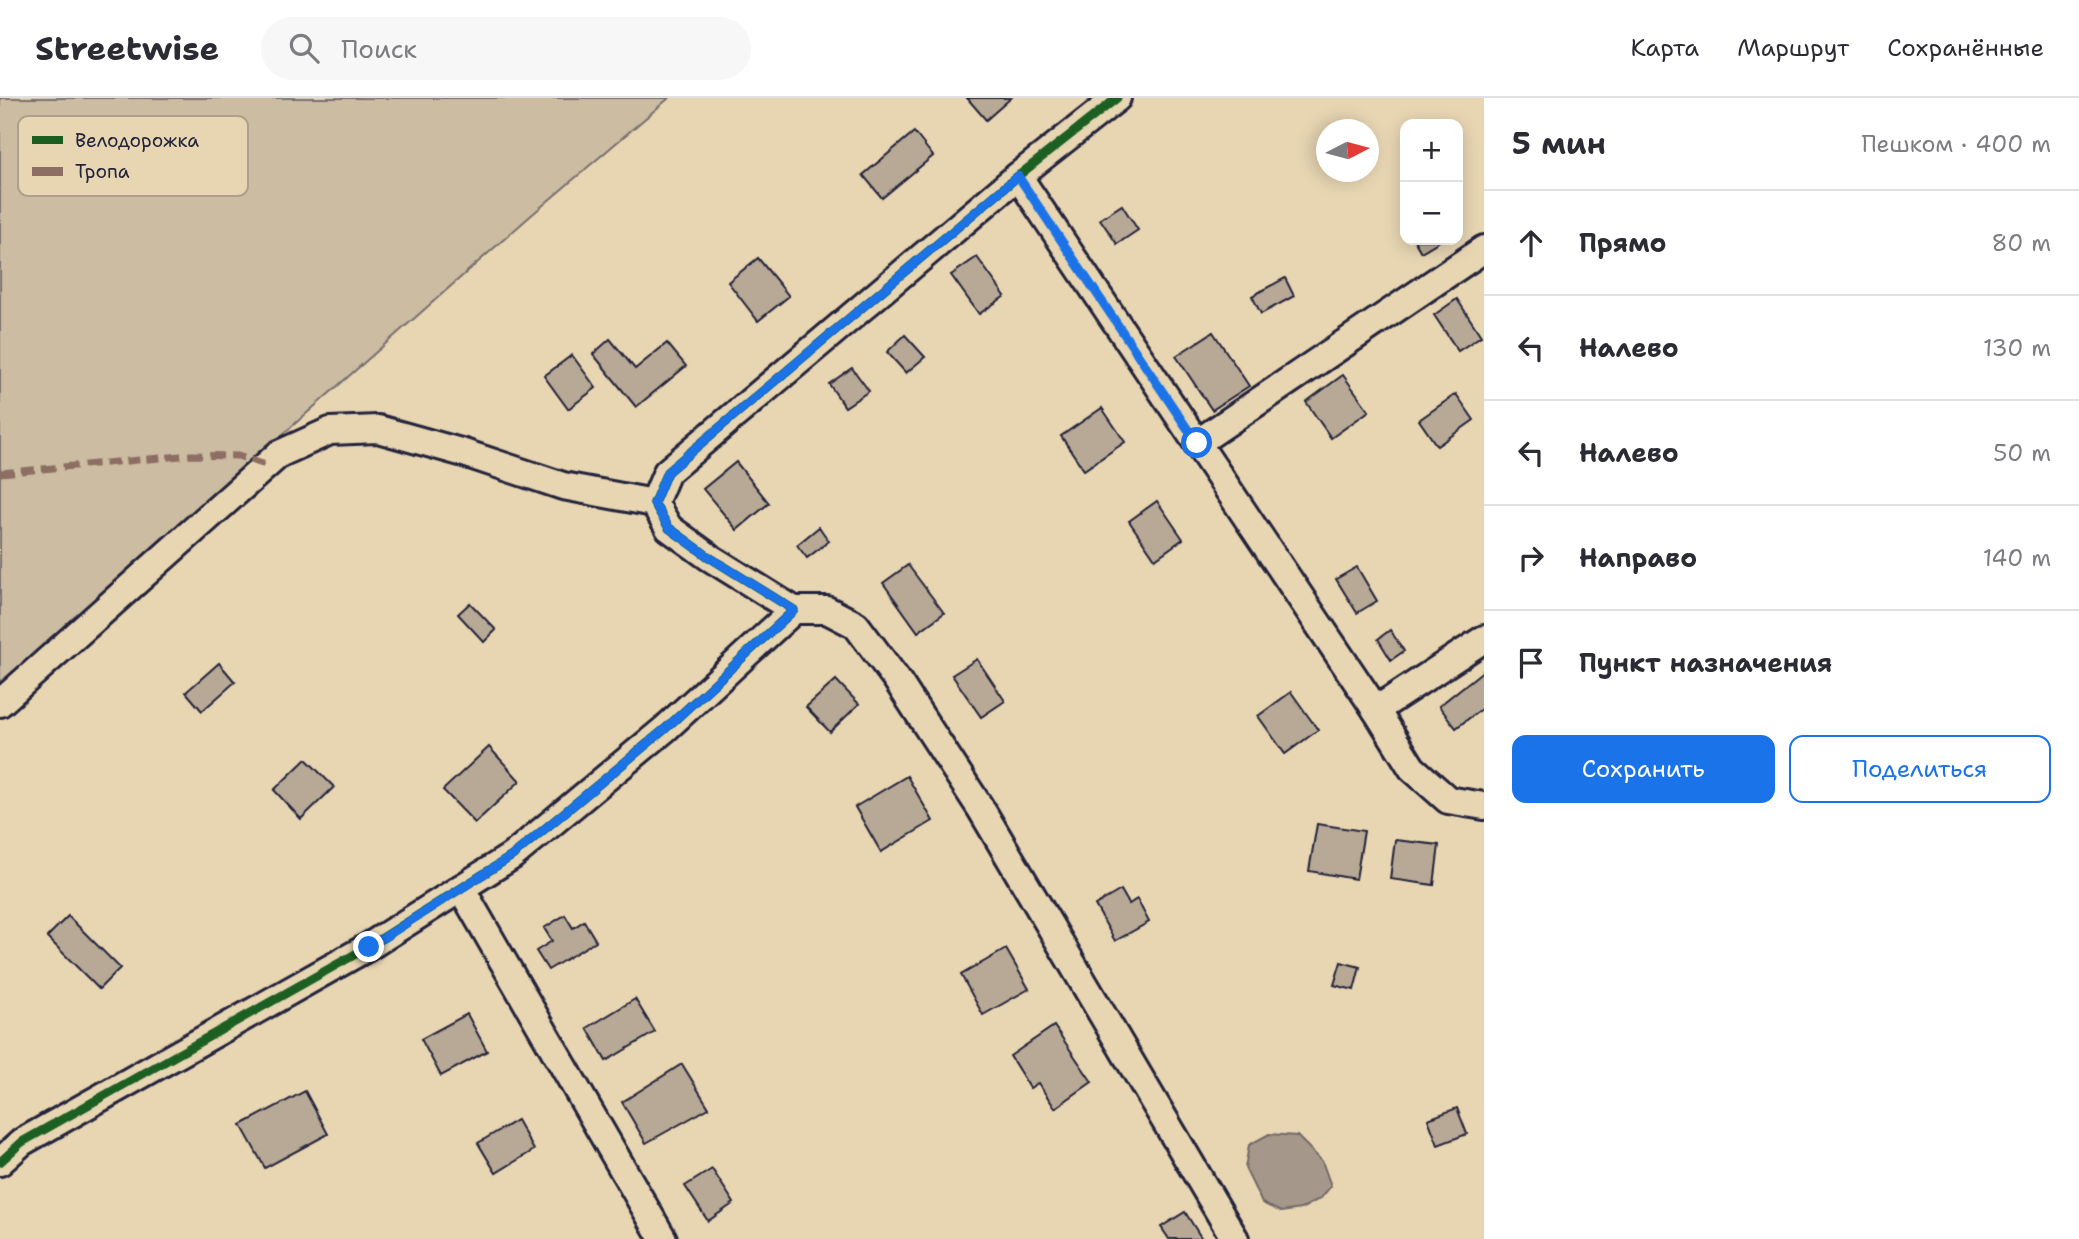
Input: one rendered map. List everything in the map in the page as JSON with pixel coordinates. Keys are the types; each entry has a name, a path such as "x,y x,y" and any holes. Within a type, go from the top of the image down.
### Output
{"street":[{"path":"654,503 667,472 1018,176 1117,98"},
{"path":"1018,176 1376,710 1412,768 1448,800 1484,806"},
{"path":"1197,443 1484,248"},
{"path":"0,703 279,454 330,431 378,429 464,453 563,486 654,503 669,528 709,557 794,610 827,610 856,625 897,680 981,809 1235,1239"},
{"path":"0,1162 22,1142 369,947 512,856 665,729 794,610"},
{"path":"1376,710 1484,639"},
{"path":"461,888 663,1239"}],"shaded area":[{"path":"0,98 669,98 528,218 0,684"},
{"path":"1269,1134 1297,1136 1322,1161 1331,1186 1321,1198 1301,1209 1281,1212 1262,1203 1245,1168 1249,1145"}],"building":[{"path":"967,98 1011,98 986,120"},
{"path":"914,132 933,156 882,198 863,175"},
{"path":"1122,205 1138,230 1117,244 1100,219"},
{"path":"1417,245 1433,245 1421,252"},
{"path":"977,257 1005,296 979,314 951,275"},
{"path":"758,258 789,296 758,321 728,282"},
{"path":"1285,278 1294,296 1261,314 1252,296"},
{"path":"1457,299 1481,336 1458,351 1434,315"},
{"path":"1213,332 1249,386 1212,410 1176,356"},
{"path":"905,335 925,357 906,373 887,352"},
{"path":"610,339 635,369 667,343 686,366 636,407 593,354"},
{"path":"572,355 596,388 568,409 544,376"},
{"path":"852,368 869,391 845,407 829,384"},
{"path":"1343,375 1369,411 1331,438 1306,402"},
{"path":"1456,394 1474,420 1437,446 1419,420"},
{"path":"1102,408 1125,442 1084,470 1061,436"},
{"path":"736,462 769,503 737,530 703,489"},
{"path":"1157,501 1183,539 1155,559 1129,521"},
{"path":"819,527 829,541 807,558 797,545"},
{"path":"908,565 944,613 918,632 883,583"},
{"path":"1357,567 1377,601 1357,613 1336,579"},
{"path":"470,603 496,630 484,642 458,614"},
{"path":"1390,630 1404,651 1391,660 1378,639"},
{"path":"977,659 1005,701 981,717 952,675"},
{"path":"219,663 235,682 202,711 186,692"},
{"path":"1484,670 1484,707 1456,728 1439,706"},
{"path":"836,680 859,704 830,732 806,707"},
{"path":"1291,692 1318,730 1285,754 1258,716"},
{"path":"489,747 520,781 475,823 443,790"},
{"path":"306,759 334,787 301,819 274,790"},
{"path":"907,776 933,821 881,852 855,807"},
{"path":"1317,824 1364,831 1356,879 1309,871"},
{"path":"1395,840 1439,845 1434,885 1390,879"},
{"path":"1121,890 1129,904 1137,899 1149,922 1115,941 1095,905"},
{"path":"565,915 573,928 584,921 596,941 548,970 536,951 552,941 544,928"},
{"path":"68,916 120,968 99,989 47,937"},
{"path":"1006,949 1029,989 983,1015 961,975"},
{"path":"1341,962 1360,967 1354,990 1334,985"},
{"path":"635,999 655,1032 606,1061 587,1028"},
{"path":"467,1014 487,1051 441,1076 421,1039"},
{"path":"1054,1026 1092,1082 1055,1108 1038,1083 1030,1088 1010,1056"},
{"path":"682,1064 709,1108 646,1143 622,1102"},
{"path":"305,1091 328,1134 265,1168 241,1125"},
{"path":"1457,1108 1467,1134 1438,1145 1428,1119"},
{"path":"517,1120 534,1150 496,1173 478,1143"},
{"path":"712,1169 734,1203 708,1221 685,1186"},
{"path":"1185,1212 1202,1239 1169,1239 1161,1227"}],"marked path":[{"path":"0,473 191,455 238,456 266,465"}],"cycle path":[{"path":"0,1162 22,1142 368,947 512,856 665,729 794,610 709,557 669,528 654,503 667,472 1018,176 1117,98"}],"route":[{"path":"369,947 512,856 665,729 794,610 709,557 669,528 654,503 667,472 1018,176 1197,443"}]}
